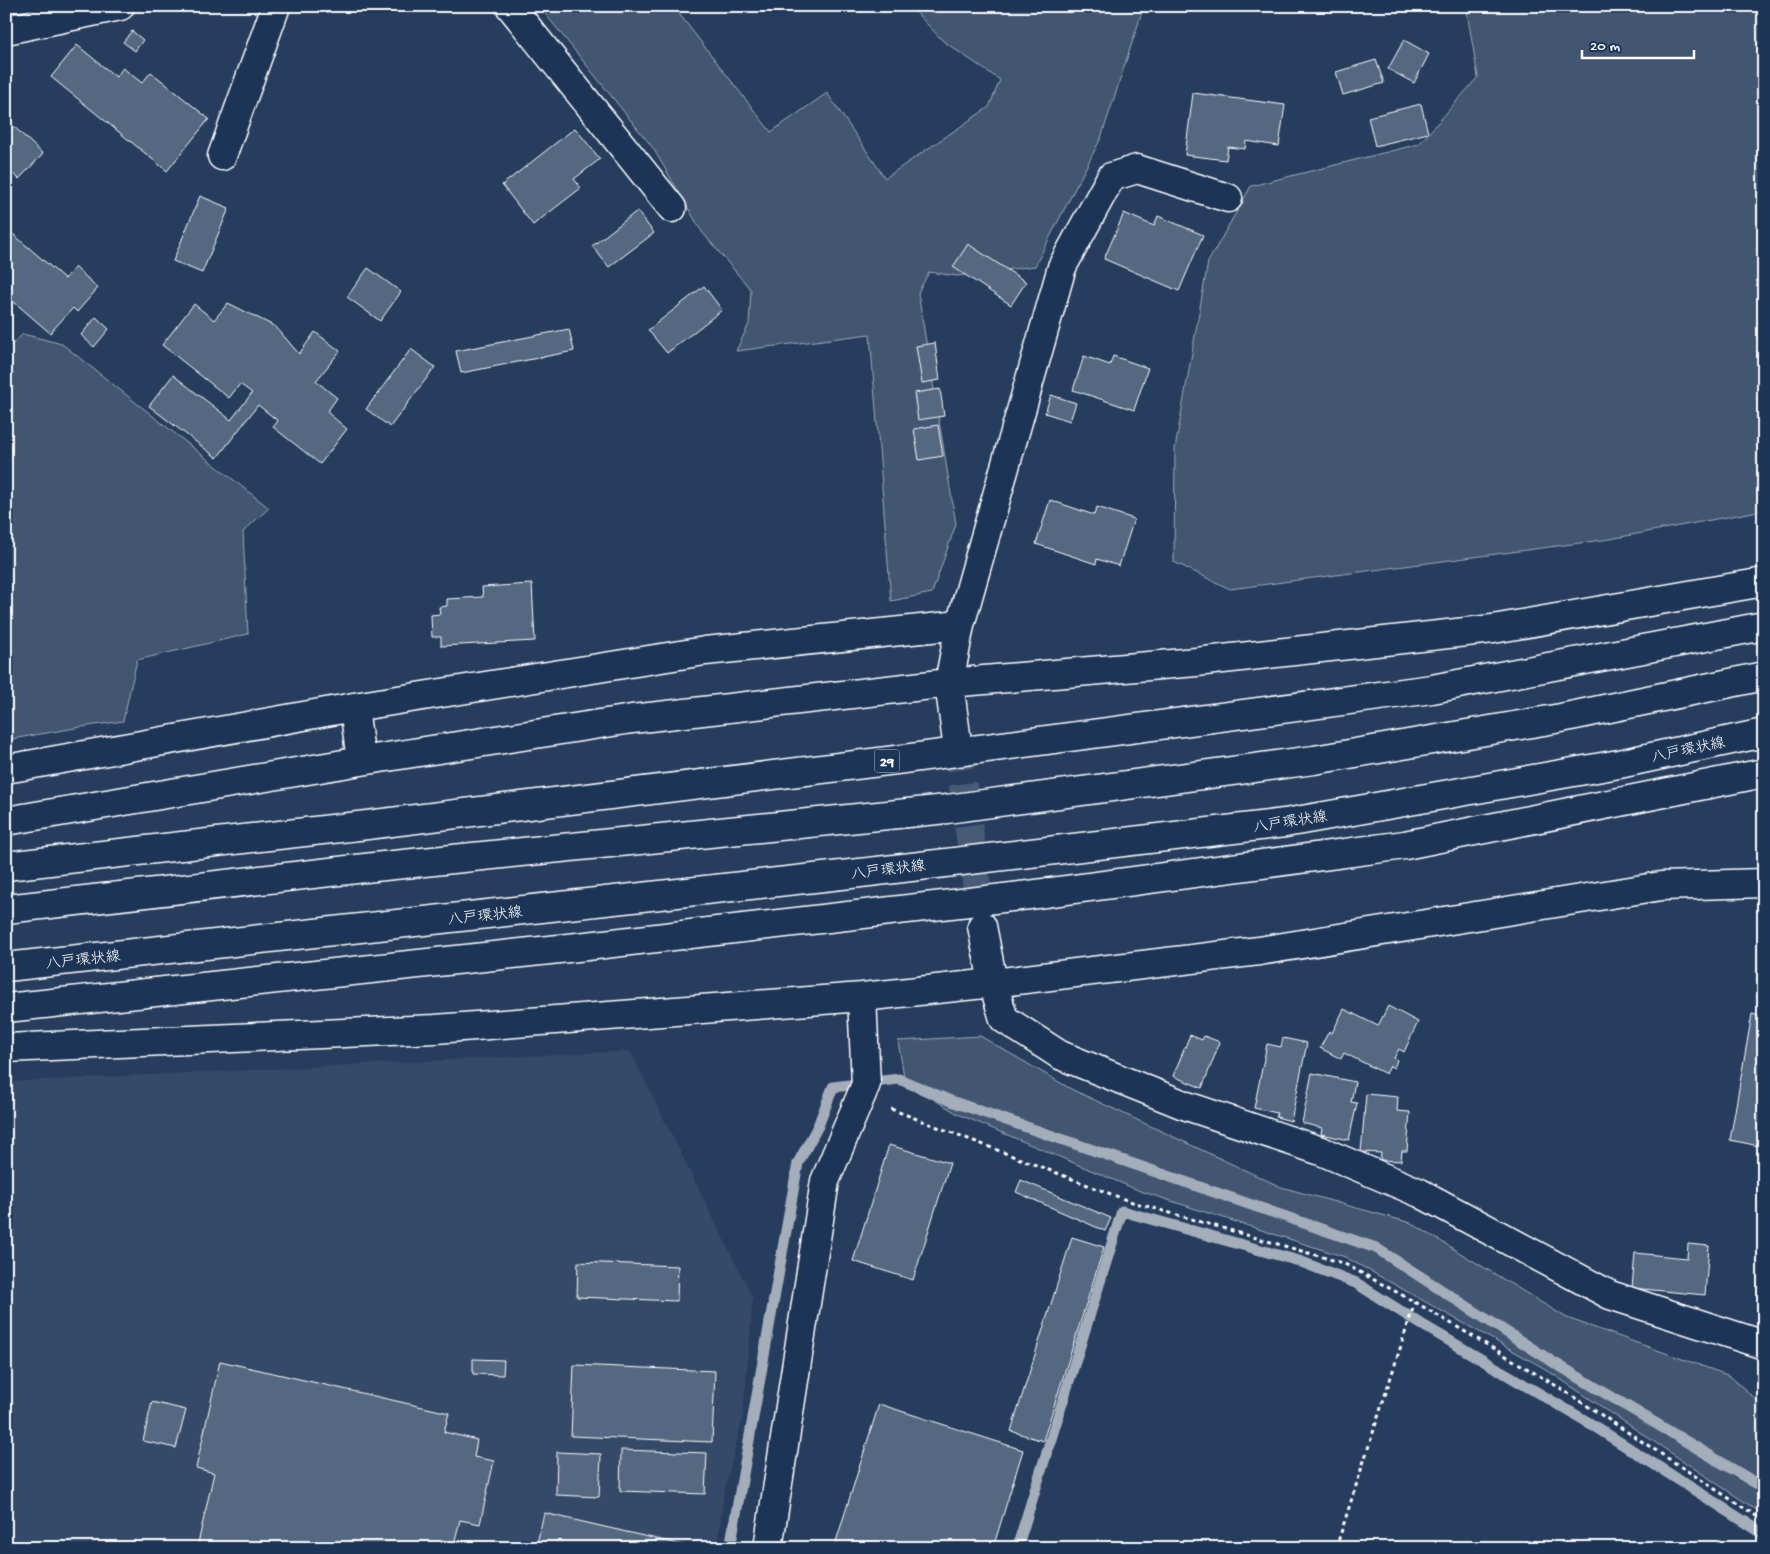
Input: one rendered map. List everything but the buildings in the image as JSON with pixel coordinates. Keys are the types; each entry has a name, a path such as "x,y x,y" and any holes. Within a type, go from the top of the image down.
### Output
{"street":[{"path":"6,30 120,6"},
{"path":"222,156 276,6"},
{"path":"510,6 672,208"},
{"path":"957,742 949,683 960,625 1062,267 1111,176 1137,169 1228,198"},
{"path":"6,821 361,761 632,719 949,683 1196,662 1493,630 1764,582"},
{"path":"6,769 354,707 705,651 960,625"},
{"name":"29","path":"6,866 367,825 896,760 1432,689 1764,626"},
{"path":"6,910 374,867 947,809 1314,760 1561,718 1764,676"},
{"path":"354,707 361,761"},
{"name":"八戸環状線","path":"6,967 859,873 1285,823 1618,764 1764,733"},
{"path":"6,1008 577,947 1000,898 1395,847 1764,773"},
{"path":"6,1048 434,1029 862,997 1259,951 1661,886 1764,883"},
{"path":"982,926 993,983 1004,1019 1060,1054 1184,1105 1320,1151 1420,1193 1610,1295 1764,1345"},
{"path":"768,1548 825,1182 866,1084 862,997"}],"path":[{"path":"866,1084 891,1110 1129,1201 1343,1263 1415,1302 1560,1388 1764,1521"},
{"path":"1336,1548 1415,1302"}],"shaded area":[{"path":"539,6 673,6 771,132 827,93 885,178 989,107 1000,80 943,41 910,6 1144,6 1101,138 1035,266 957,276 929,272 918,293 956,524 932,593 891,601 870,334 736,351 749,324 751,290 702,232 653,148"},
{"path":"1466,6 1764,6 1764,510 1610,539 1230,589 1174,562 1175,449 1208,262 1251,186 1419,144 1478,77"},
{"path":"23,334 62,344 269,508 243,532 248,634 137,660 123,721 6,740 6,350"},
{"path":"1759,922 1764,923 1764,998 1759,997"},
{"path":"980,1036 1071,1089 1281,1187 1411,1223 1567,1318 1730,1376 1764,1407 1764,1515 1542,1367 1345,1257 1140,1191 958,1114 905,1082 898,1041"},
{"path":"630,1051 753,1298 743,1417 724,1493 717,1548 6,1548 6,1082"}],"waterway":[{"path":"730,1548 798,1163 818,1126 833,1087 899,1079 951,1101 1376,1248 1553,1362 1764,1488"},
{"path":"1017,1548 1122,1211 1299,1261 1356,1283 1421,1324 1586,1421 1764,1534"}],"tunnel":[{"path":"957,742 982,924"}]}
